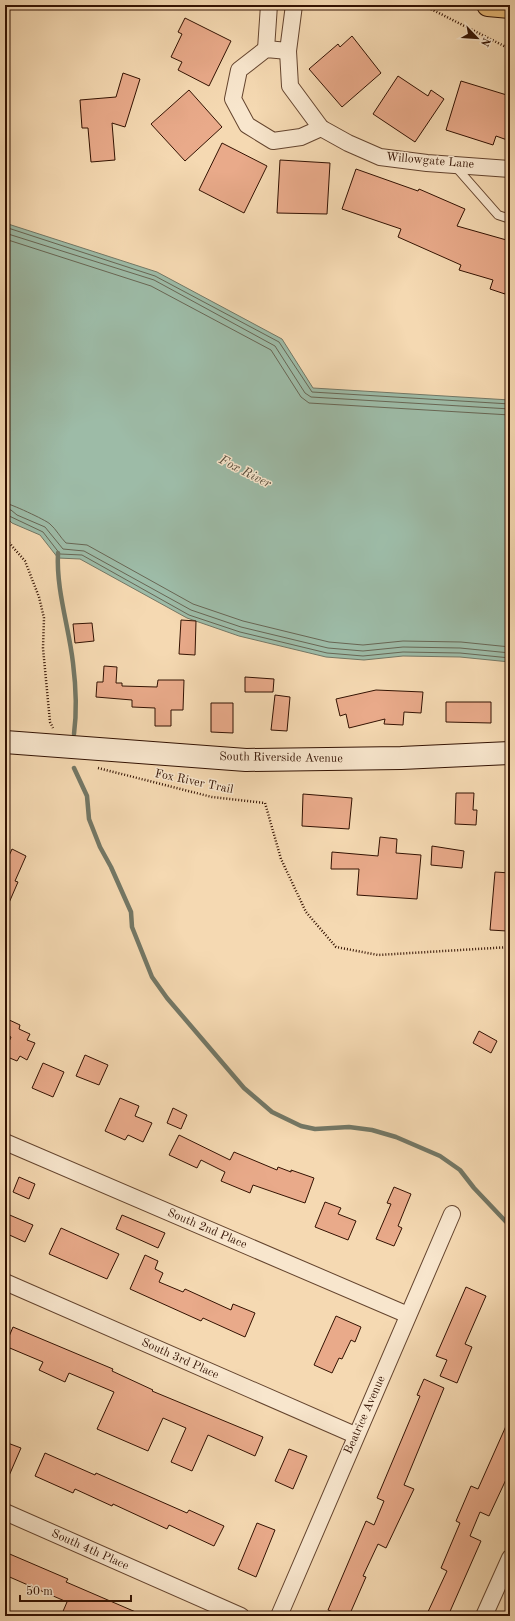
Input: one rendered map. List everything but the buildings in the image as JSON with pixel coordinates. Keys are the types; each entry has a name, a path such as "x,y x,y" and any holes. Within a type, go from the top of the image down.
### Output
{"main road":[{"name":"South Riverside Avenue","path":"5,743 62,745 246,760 401,758 510,753"}],"street":[{"path":"266,49 270,5"},
{"name":"Willowgate Lane","path":"294,5 288,51 290,86 321,128 348,143 380,157 510,169"},
{"path":"288,51 266,49 239,70 233,99 247,125 273,141 301,137 321,128"},
{"name":"South 2nd Place","path":"5,1142 408,1315"},
{"name":"Beatrice Avenue","path":"279,1616 452,1214"},
{"name":"South 3rd Place","path":"5,1282 356,1435"},
{"name":"South 4th Place","path":"5,1512 241,1616"},
{"path":"484,1616 510,1558"}],"lane":[{"path":"454,165 498,215 510,219"}],"path":[{"path":"423,5 510,49"},
{"path":"5,538 25,561 39,597 44,618 43,648 50,722 62,745"},
{"name":"Fox River Trail","path":"95,768 212,797 265,803 281,859 306,912 336,947 378,955 510,948"}],"water":[{"name":"Fox River","path":"5,223 157,272 282,339 313,388 510,400 510,662 460,657 403,656 364,660 326,657 239,636 187,618 80,559 58,558 40,535 12,523 5,516"}],"waterway":[{"path":"58,553 59,581 75,681 76,708 74,734"},
{"path":"74,768 87,796 89,819 100,847 111,867 131,912 132,927 152,977 167,998 244,1088 272,1112 301,1126 315,1129 349,1127 372,1130 396,1137 440,1156 460,1170 474,1188 510,1226"}]}
